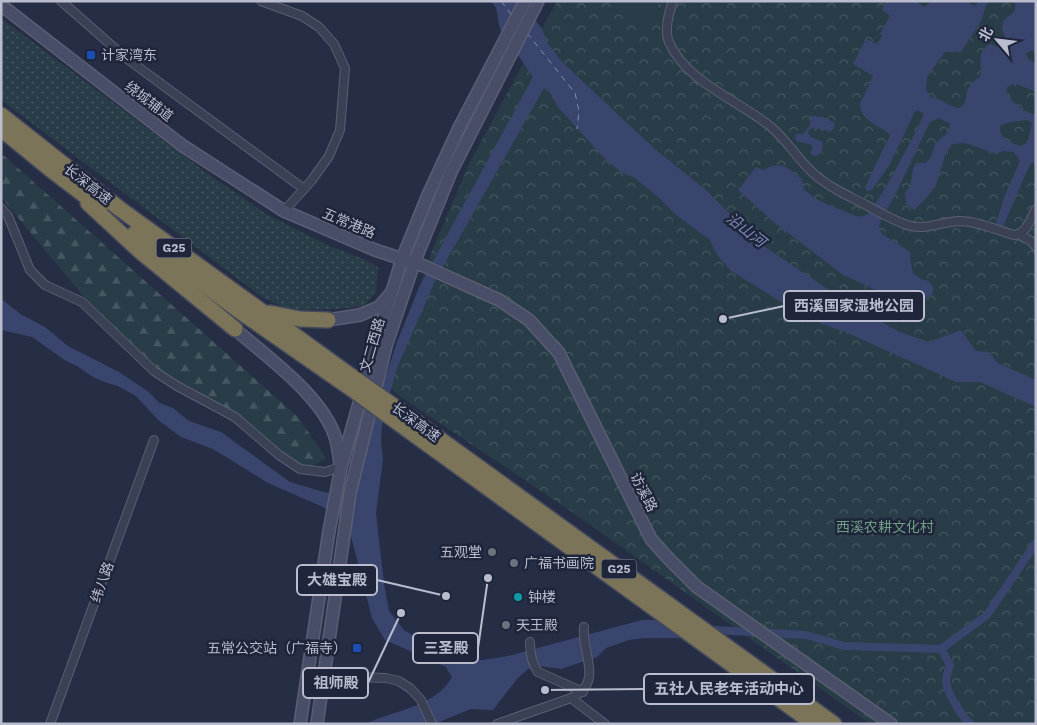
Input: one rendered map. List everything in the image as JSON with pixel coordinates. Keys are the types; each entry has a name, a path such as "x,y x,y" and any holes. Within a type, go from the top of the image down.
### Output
{"highway":[{"name":"长深高速","path":"1,115 120,209 263,312 350,381 814,724"},
{"name":"长深高速","path":"1,129 50,169 238,310 350,381"},
{"path":"50,169 141,252 235,329"},
{"path":"263,312 300,319 328,320"},
{"name":"长深高速","path":"403,420 834,724"}],"main road":[{"name":"文二西路","path":"317,724 350,493 386,346 414,263 440,170 482,82 525,1"},
{"name":"文二西路","path":"300,724 329,531 341,467 393,290 414,263 451,172 538,1"},
{"name":"绕城辅道","path":"1,5 183,146 284,211"},
{"name":"五常港路","path":"284,211 375,250 414,263"},
{"name":"访溪路","path":"414,263 499,300 529,320 559,353 651,539 668,558 698,587 891,724"},
{"path":"328,320 360,316 379,306 393,290"},
{"path":"235,329 295,381 326,417 336,440 341,467"}],"street":[{"path":"61,1 126,58 304,189"},
{"path":"261,1 302,16 319,27 334,44 345,68 340,130 329,156 304,189 284,211"},
{"path":"673,1 669,14 668,40 681,60 700,80 772,127 817,177 891,219 917,228 949,222 967,222 1020,235 1031,241 1036,247"},
{"path":"1,208 8,216 30,270 45,284 82,302 154,371 235,418 300,470 325,472 341,467"},
{"path":"1020,235 1025,230 1036,209"},
{"name":"纬八路","path":"50,724 154,440"},
{"path":"497,724 583,692 588,685 590,665 584,631"},
{"path":"530,646 538,672 583,692"},
{"path":"324,676 386,678 398,681 411,689 421,700 432,724"},
{"path":"571,698 605,724"}],"green space":[{"name":"西溪农耕文化村","path":"557,1 1036,1 1036,724 870,724 575,514 401,397 388,386 431,253 470,162"},
{"path":"614,1 660,1 645,28 610,8"},
{"path":"1,18 204,171 266,214 327,245 364,259 378,267 376,292 364,306 338,309 291,310 262,297 1,100"},
{"path":"1,153 298,417 326,458 304,471 181,388 108,326 1,197"}],"water":[{"name":"沿山河","path":"491,1 520,1 542,29 548,44 561,61 655,149 706,190 758,242 844,300 897,331 929,342 961,330 976,351 989,352 998,363 1036,380 1036,407 980,382 956,382 850,334 809,319 731,271 717,255 710,240 676,215 635,178 622,173 601,155 557,106 551,94 544,88 436,279 397,368 382,423 381,443 383,459 376,513 389,611 404,630 433,648 463,659 483,660 508,656 642,620 658,620 685,638 629,640 606,648 597,657 561,669 539,666 528,669 517,679 493,710 471,709 434,724 365,724 425,701 445,687 452,677 446,667 385,640 372,618 351,536 339,517 323,507 268,483 213,449 181,437 158,420 136,396 118,386 93,377 32,337 1,330 1,299 22,315 45,327 68,346 119,372 149,392 159,403 173,408 189,421 221,432 290,482 324,492 347,496 397,342 420,285 533,77 500,29 496,8"},
{"path":"886,1 915,1 924,7 933,1 964,1 975,6 979,1 988,1 980,23 961,52 945,52 927,77 926,89 931,97 959,108 965,103 967,91 971,85 980,77 982,52 989,44 999,47 1005,37 1002,30 1003,21 1015,11 1015,1 1036,1 1036,50 1026,52 1028,59 1036,64 1036,92 1017,84 1008,86 1006,93 1022,109 1034,114 1036,110 1036,161 1031,163 1027,171 1003,227 996,224 1005,195 1020,161 1014,152 1003,151 996,154 965,143 952,144 944,158 937,182 924,201 914,210 906,204 905,193 910,187 916,163 925,163 931,158 936,144 947,134 950,124 939,118 930,122 881,220 879,228 882,234 909,251 913,273 921,279 929,281 934,288 931,296 914,302 900,301 843,275 776,224 738,190 756,167 764,170 780,165 802,179 804,189 822,202 857,216 866,215 871,209 897,168 924,114 917,110 914,113 890,164 872,190 866,190 865,187 890,135 871,123 861,110 860,104 873,76 853,64 866,39 877,44 882,36 880,34 890,16 882,10","holes":["1027,120 1032,123 1028,142 1021,146 1006,140 1001,134 1000,126 1010,122"]},
{"path":"810,116 823,117 835,123 834,129 830,132 818,128 810,129 808,133 811,137 823,142 819,155 814,156 810,153 813,146 795,140 796,134 803,134 810,125"}],"waterway":[{"path":"715,630 806,635 844,646 941,649 987,615 1036,543"},
{"path":"941,649 950,665 946,677 949,691 955,704 971,724"}],"ferry route":[{"path":"501,1 511,14"},
{"path":"527,33 575,93 579,111 577,129"}],"place":[{"name":"计家湾东","path":"91,55"},
{"name":"西溪国家湿地公园","path":"723,319"},
{"name":"五观堂","path":"492,552"},
{"name":"广福书画院","path":"514,563"},
{"name":"三圣殿","path":"488,578"},
{"name":"大雄宝殿","path":"446,596"},
{"name":"钟楼","path":"518,597"},
{"name":"祖师殿","path":"401,613"},
{"name":"天王殿","path":"506,625"},
{"name":"五常公交站（广福寺）","path":"357,648"},
{"name":"五社人民老年活动中心","path":"545,690"}]}
